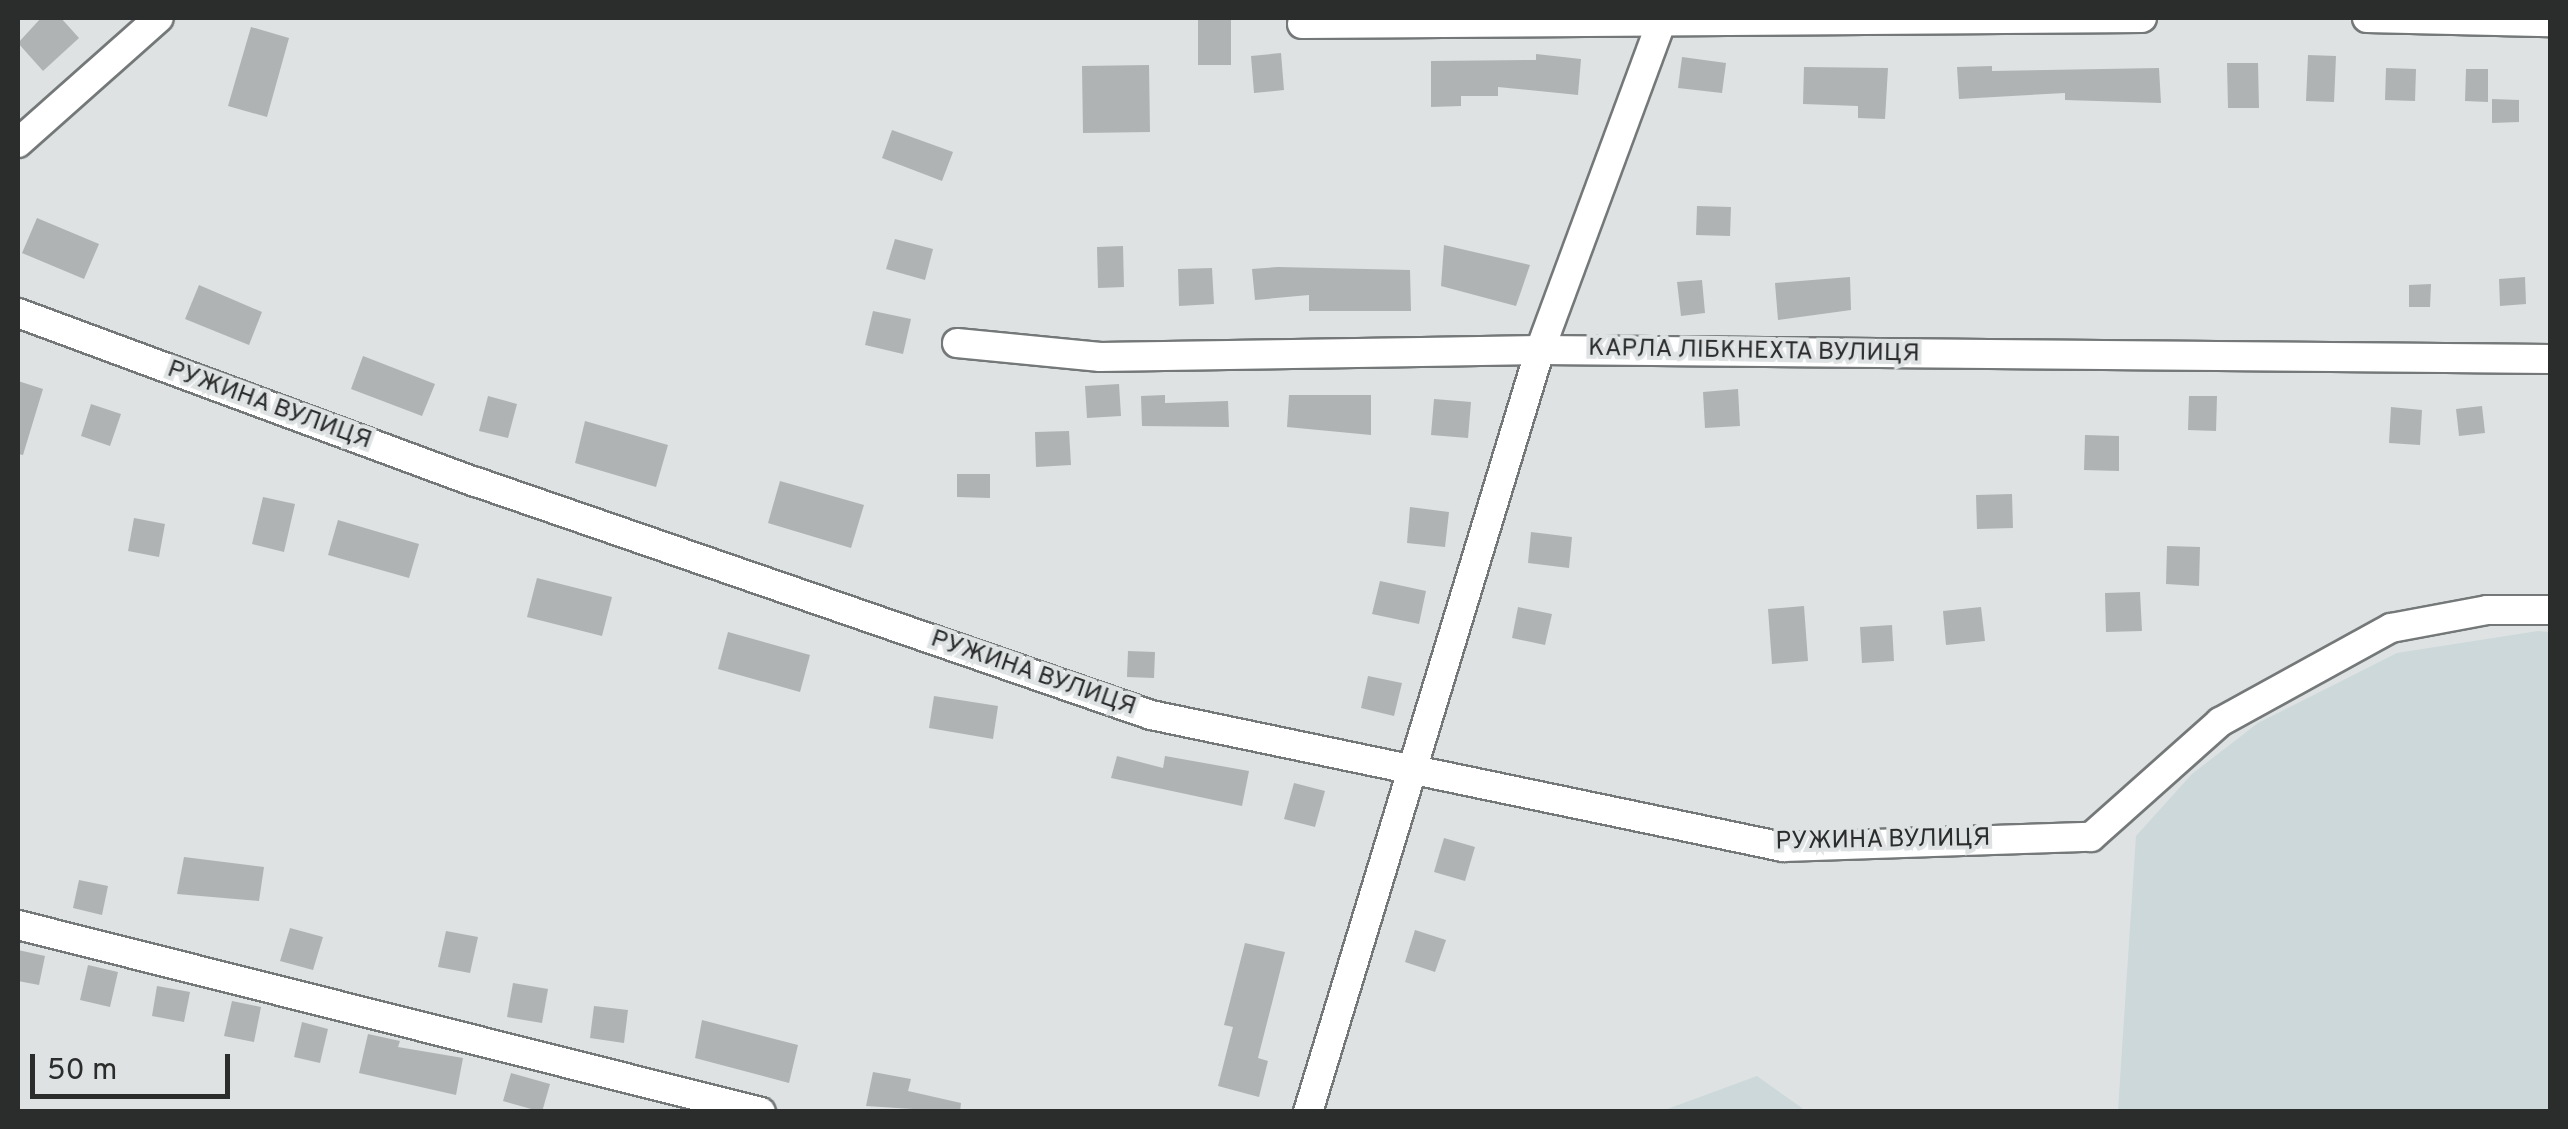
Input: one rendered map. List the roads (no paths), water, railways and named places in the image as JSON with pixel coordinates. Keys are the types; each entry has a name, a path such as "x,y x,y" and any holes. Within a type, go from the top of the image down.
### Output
{"street":[{"path":"18,143 159,18"},
{"path":"1302,24 2142,18"},
{"path":"2367,18 2550,22"},
{"path":"1308,1112 1540,350 1662,22"},
{"name":"РУЖИНА ВУЛИЦЯ","path":"18,314 476,482 1151,715 1412,774 1783,847 2090,836 2220,722 2391,628 2487,610 2550,610"},
{"name":"КАРЛА ЛІБКНЕХТА ВУЛИЦЯ","path":"958,343 1100,358 1540,350 2550,359"},
{"path":"18,926 761,1112"}]}
